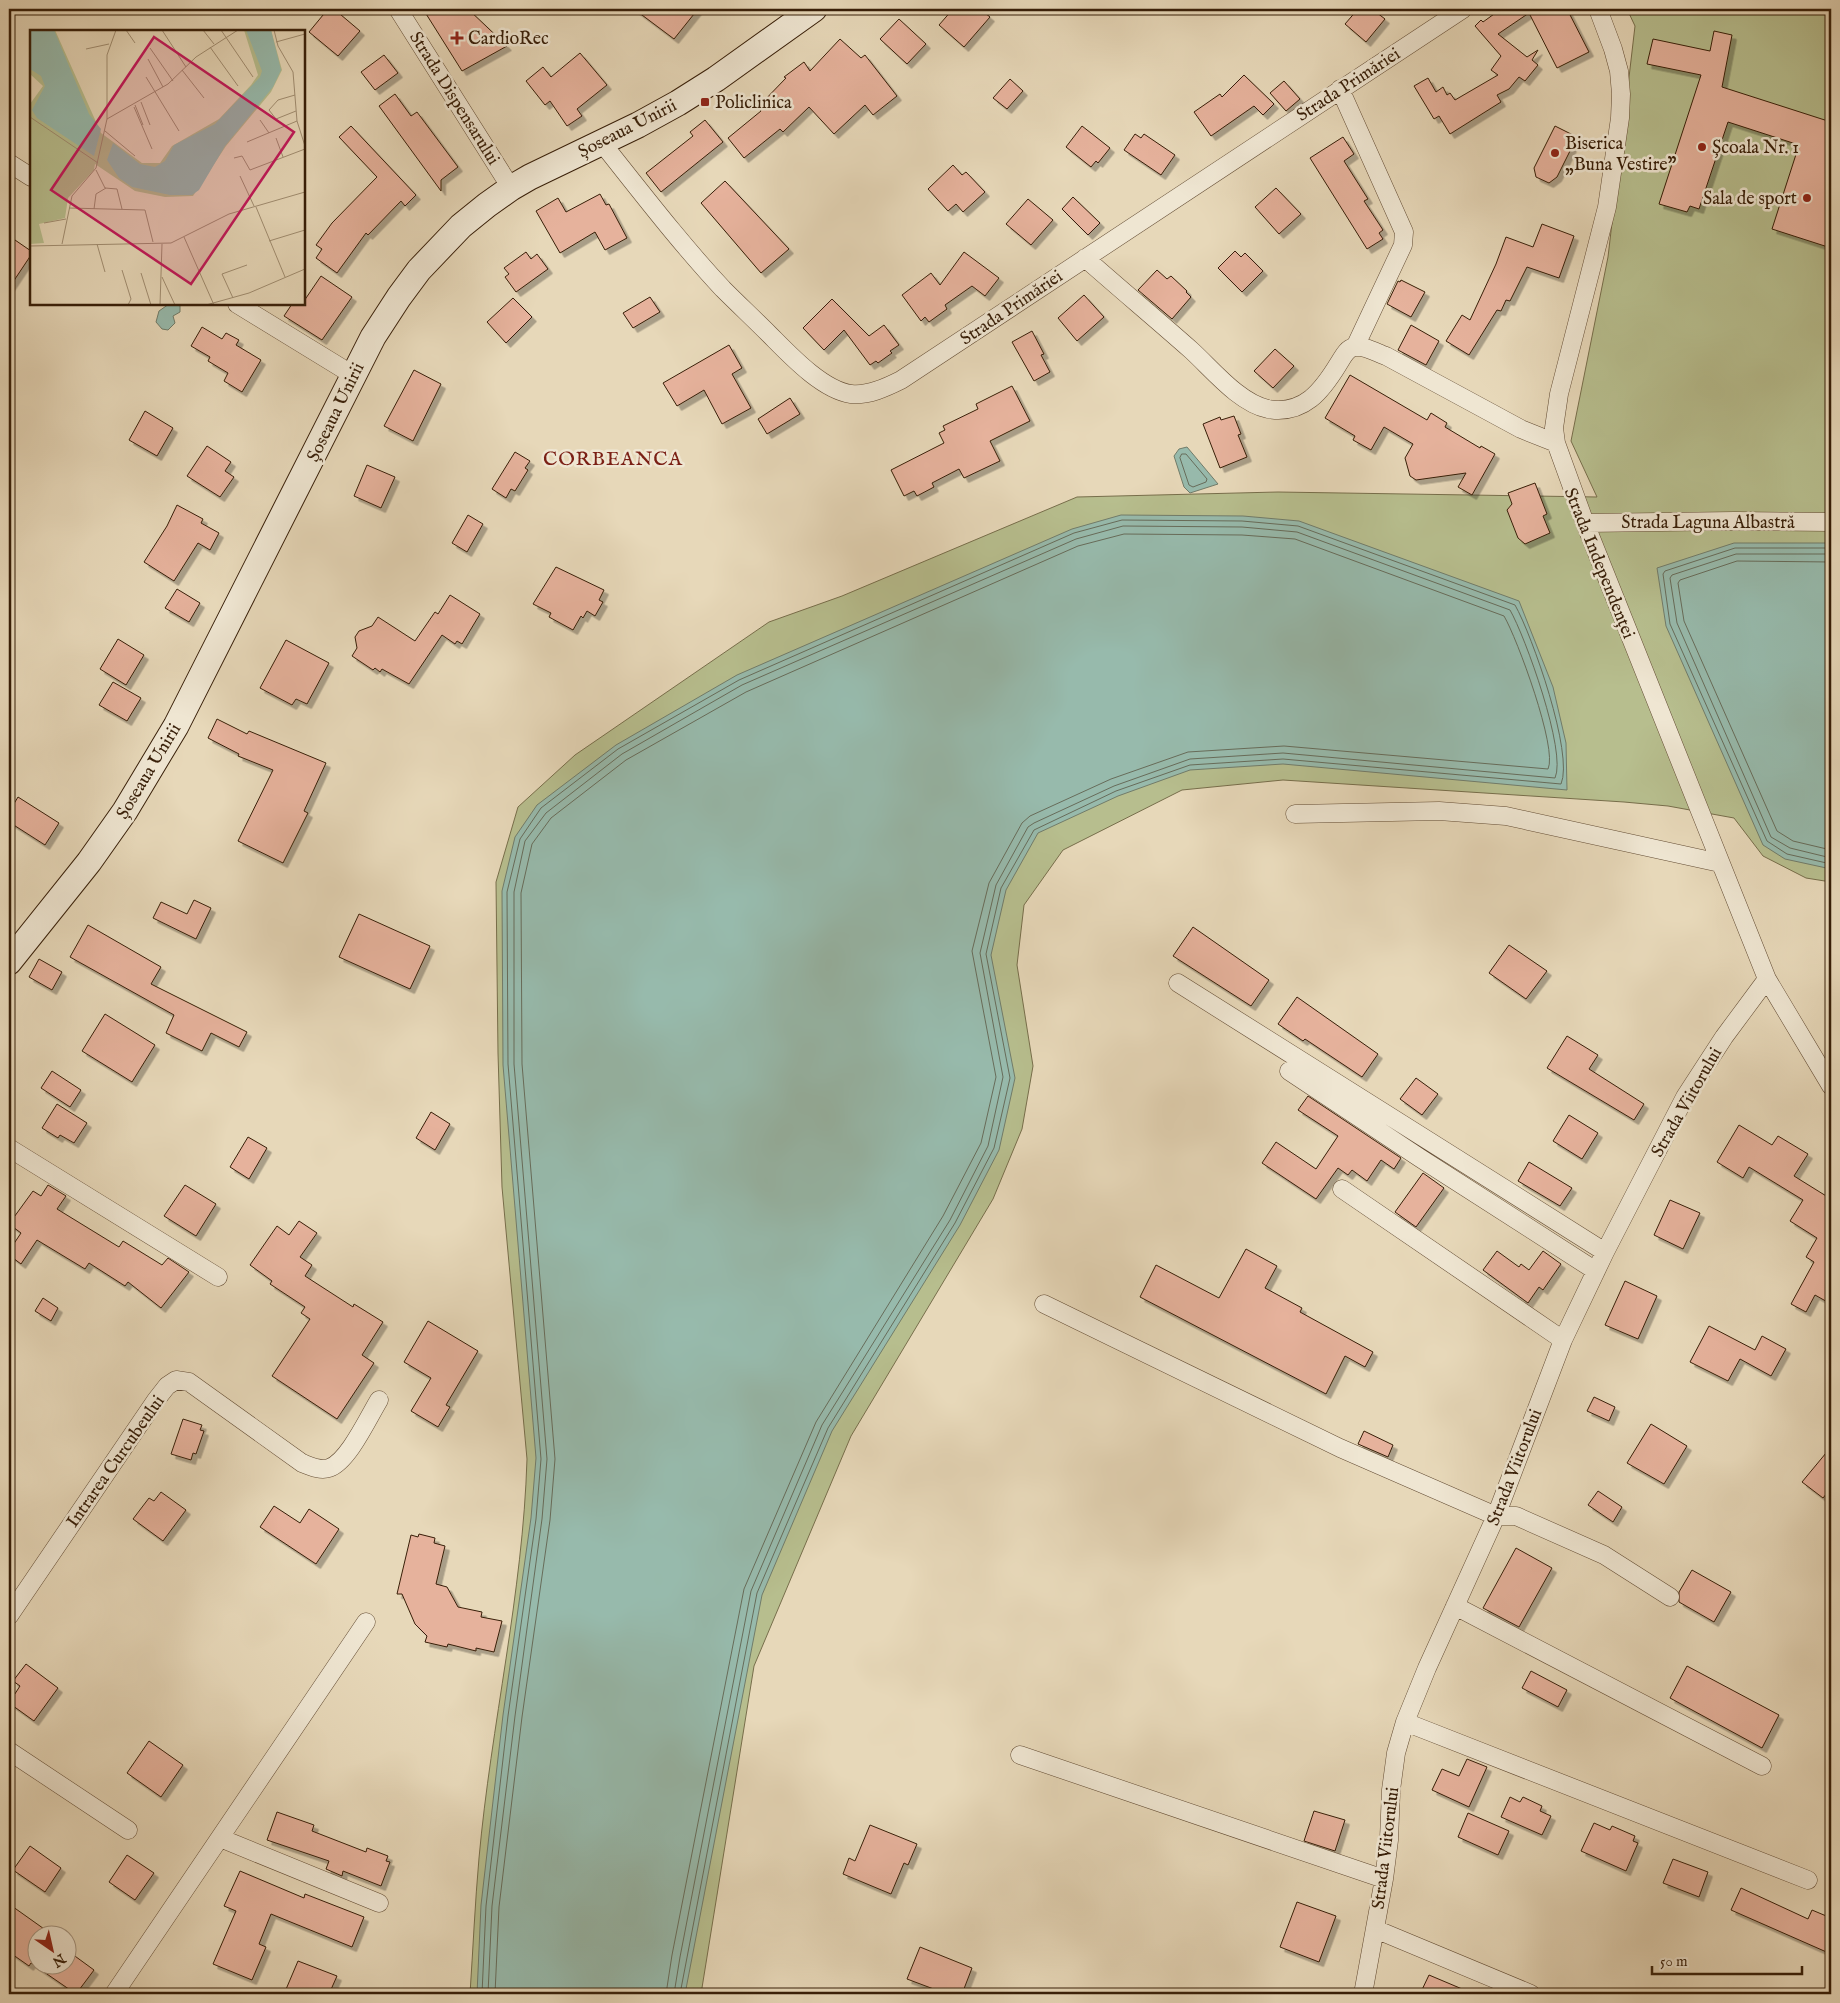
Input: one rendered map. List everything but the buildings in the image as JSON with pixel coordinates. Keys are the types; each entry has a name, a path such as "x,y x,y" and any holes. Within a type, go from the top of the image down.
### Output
{"main road":[{"name":"Șoseaua Unirii","path":"9,962 90,862 149,773 176,726 378,329 419,270 461,226 511,188 660,113 703,88 814,9"}],"street":[{"name":"Strada Dispensarului","path":"398,9 511,188"},
{"name":"Strada Primăriei","path":"602,143 682,242 723,288 793,357 825,383 836,389 851,394 869,393 901,380 1340,88 1463,9"},
{"name":"Strada Independenței","path":"1598,9 1619,71 1621,94 1620,118 1607,207 1557,402 1554,428 1556,443 1584,524 1768,979 1831,1086"},
{"path":"1340,88 1404,232 1403,245 1355,347"},
{"path":"9,164 30,176"},
{"path":"1085,258 1239,394 1248,401 1262,407 1281,410 1296,408 1302,405 1326,384 1348,350 1355,347 1365,348 1386,356 1521,429 1556,443"},
{"path":"238,305 353,376"},
{"name":"Strada Laguna Albastră","path":"1584,524 1725,521 1831,522"},
{"path":"1295,814 1439,811 1506,816 1720,863"},
{"name":"Strada Viitorului","path":"1363,1994 1384,1879 1396,1753 1427,1668 1496,1516 1563,1340 1604,1252 1685,1097 1724,1037 1768,979"},
{"path":"1178,983 1604,1252"},
{"path":"1289,1071 1420,1158 1596,1270"},
{"path":"9,1148 218,1277"},
{"path":"1342,1189 1563,1340"},
{"path":"1044,1304 1340,1448 1496,1516 1516,1516 1604,1555 1670,1597"},
{"name":"Intrarea Curcubeului","path":"9,1616 156,1400 167,1386 176,1380 189,1382 302,1463 320,1469 329,1468 339,1462 379,1400"},
{"path":"1455,1606 1762,1766"},
{"path":"114,1994 366,1622"},
{"path":"1406,1722 1808,1880"},
{"path":"9,1751 128,1830"},
{"path":"1020,1755 1384,1879"},
{"path":"220,1838 379,1903"},
{"path":"1374,1929 1530,1994"}],"green space":[{"path":"1627,9 1831,9 1831,882 1806,878 1763,856 1734,818 1668,806 1624,802 1283,780 1182,790 1063,850 1024,905 1017,965 1033,1066 1022,1129 993,1199 851,1436 754,1666 701,1994 470,1994 484,1808 520,1559 527,1459 502,1187 498,1053 496,882 518,807 575,755 769,622 842,596 1077,497 1278,492 1597,497 1571,441 1608,257 1635,26"}],"water":[{"path":"168,305 180,306 180,312 173,316 175,323 168,330 162,329 156,322 159,311"},
{"path":"1187,447 1218,484 1190,493 1184,487 1174,456 1179,449"},
{"path":"1121,515 1243,516 1299,521 1519,601 1553,687 1566,743 1567,790 1283,764 1190,770 1118,796 1038,833 1006,890 991,955 1015,1078 999,1150 960,1225 832,1431 762,1595 685,1994 477,1994 481,1905 503,1715 531,1518 536,1458 503,1065 502,891 515,837 537,805 616,745 737,675 1072,529"},
{"path":"1734,543 1831,543 1831,869 1785,859 1763,845 1666,626 1657,568"}],"place":[{"name":"CardioRec","path":"457,38"},
{"name":"Policlinica","path":"705,102"},
{"name":"Școala Nr. 1","path":"1702,147"},
{"name":"Biserica „Buna Vestire”","path":"1555,153"},
{"name":"Sala de sport","path":"1807,198"}],"district":[{"name":"CORBEANCA","path":"613,458"}]}
